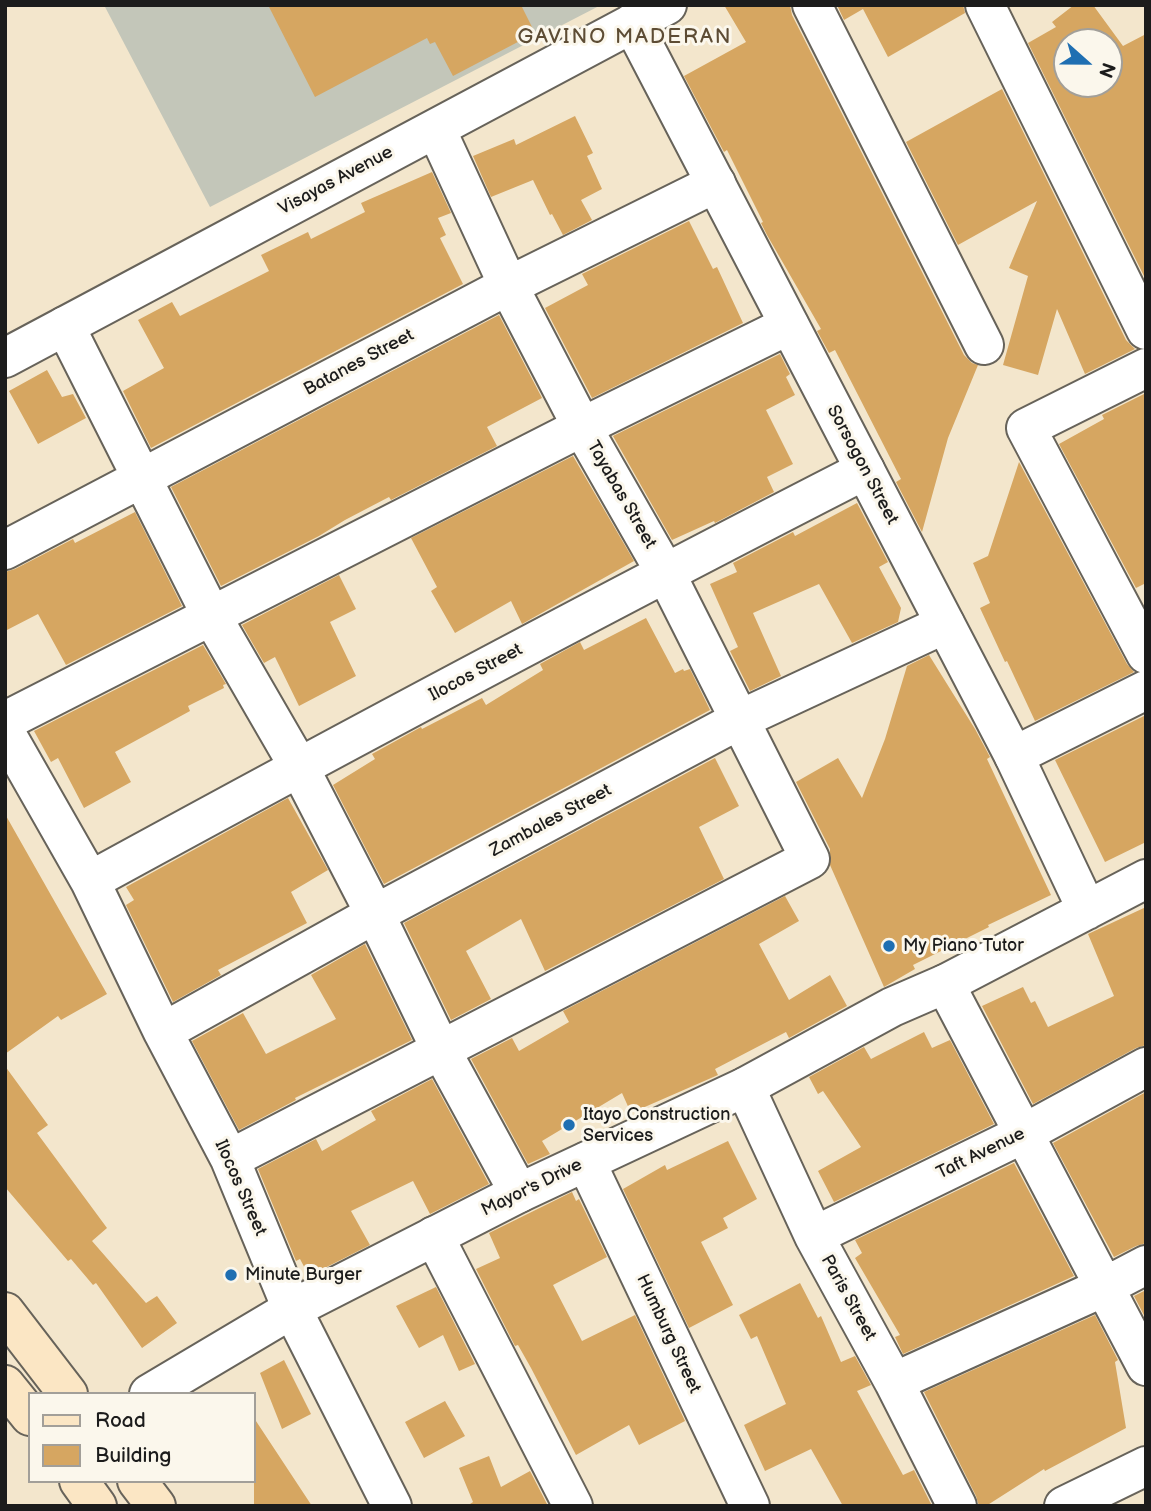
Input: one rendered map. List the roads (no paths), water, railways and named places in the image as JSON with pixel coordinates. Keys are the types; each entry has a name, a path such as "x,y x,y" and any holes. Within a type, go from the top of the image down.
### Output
{"main road":[{"path":"5,1312 66,1392"},
{"path":"5,1385 28,1414"},
{"path":"80,1483 97,1506"},
{"path":"139,1483 156,1506"}],"street":[{"name":"Visayas Avenue","path":"5,358 667,5"},
{"path":"812,5 984,345"},
{"path":"985,5 1146,330"},
{"name":"Sorsogon Street","path":"632,23 1014,756 1087,910"},
{"name":"Tayabas Street","path":"436,129 509,287 582,427 665,572 810,859 442,1052"},
{"name":"Batanes Street","path":"5,550 509,287 716,183"},
{"path":"5,721 582,427 789,325"},
{"path":"65,326 211,615 299,767 442,1052 519,1193"},
{"path":"1146,369 1026,428 1146,654"},
{"name":"Ilocos Street","path":"90,881 665,572 865,470"},
{"name":"Zambales Street","path":"163,1032 375,914 741,719 945,624"},
{"path":"1014,756 1146,690"},
{"name":"Ilocos Street","path":"5,732 90,881 163,1032 230,1159 292,1309 392,1506"},
{"name":"Mayor's Drive","path":"152,1392 292,1309 519,1193 745,1087 892,1007 945,984 1146,879"},
{"path":"945,984 1146,1366"},
{"path":"230,1159 442,1052"},
{"name":"Taft Avenue","path":"814,1236 1023,1134 1146,1068"},
{"name":"Paris Street","path":"745,1087 814,1236 894,1382 957,1506"},
{"name":"Humburg Street","path":"586,1162 750,1506"},
{"path":"435,1236 573,1506"},
{"path":"894,1382 1104,1287 1146,1265"},
{"path":"1064,1506 1146,1466"}],"place":[{"name":"My Piano Tutor","path":"889,946"},
{"name":"Itayo Construction Services","path":"569,1125"},
{"name":"Minute Burger","path":"231,1275"}],"district":[{"name":"GAVINO MADERAN","path":"625,38"}]}
